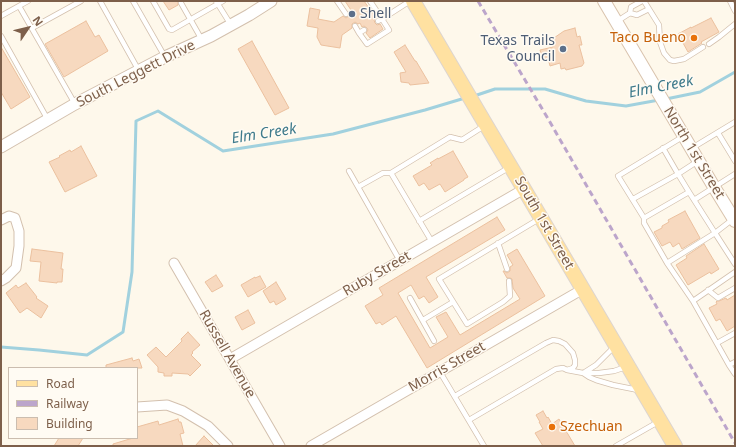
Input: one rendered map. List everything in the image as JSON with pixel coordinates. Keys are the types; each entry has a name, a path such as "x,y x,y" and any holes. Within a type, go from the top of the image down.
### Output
{"main road":[{"name":"South 1st Street","path":"413,1 675,446"},
{"name":"North 1st Street","path":"604,1 734,220"}],"street":[{"name":"South Leggett Drive","path":"1,147 75,104 165,57 231,25 258,6 271,1"},
{"name":"Ruby Street","path":"230,359 524,189"},
{"path":"1,220 9,216 15,218 19,231 19,246 16,268 1,281"},
{"name":"Russell Avenue","path":"174,263 280,446"},
{"name":"Morris Street","path":"311,446 583,289"},
{"path":"138,407 167,405 183,411 208,426 228,446"}],"lane":[{"path":"1,16 28,1"},
{"path":"32,28 81,1"},
{"path":"100,1 139,71"},
{"path":"133,1 165,57"},
{"path":"153,1 169,29 172,30 219,2 231,25"},
{"path":"338,1 346,14"},
{"path":"380,20 410,1"},
{"path":"616,22 630,13 631,7 643,1 658,25 660,42 664,53 670,60 674,61 684,59 703,47"},
{"path":"730,1 735,11"},
{"path":"181,3 202,40"},
{"path":"342,7 347,3"},
{"path":"355,26 367,44 389,30 380,20 370,4"},
{"path":"19,6 75,104"},
{"path":"630,13 637,15 649,9"},
{"path":"709,44 735,24"},
{"path":"359,33 364,30"},
{"path":"1,36 48,120"},
{"path":"691,148 735,122"},
{"path":"358,187 383,173 391,173 450,137 462,140 484,123"},
{"path":"729,126 735,126"},
{"path":"718,133 735,161"},
{"path":"684,136 618,176 644,218 644,224 667,264 693,301 735,374"},
{"path":"663,148 735,264"},
{"path":"633,200 698,161"},
{"path":"419,221 511,166"},
{"path":"349,171 400,261"},
{"path":"391,173 432,242"},
{"path":"694,200 735,174"},
{"path":"644,218 689,192"},
{"path":"509,281 510,296 503,302 467,324 439,279 541,218"},
{"path":"667,264 715,234 734,220"},
{"path":"498,243 507,269"},
{"path":"693,301 735,272"},
{"path":"708,290 718,298 735,288"},
{"path":"410,298 434,341"},
{"path":"423,320 453,302"},
{"path":"717,343 735,333"},
{"path":"455,396 553,340 565,344 573,353 575,365 573,368 567,370"},
{"path":"583,373 596,365 616,345"},
{"path":"729,365 735,362"},
{"path":"469,420 556,369 563,368 583,373 599,373 614,371 628,366"},
{"path":"440,372 484,446"},
{"path":"583,373 596,380 628,389 643,391"},
{"path":"616,446 660,421"}],"building":[{"path":"163,1 178,1 178,5 169,10"},
{"path":"345,1 364,1 376,18 374,20 375,23 377,25 380,24 383,29 370,38 366,33 368,30 367,28 364,26 362,27 360,23 358,24 355,22 352,24 352,28 342,35 340,48 321,45 317,37 318,28 307,26 310,8 320,10 318,19 334,22 343,16 346,18 349,16 349,12 351,10"},
{"name":"Taco Bueno","path":"711,18 719,32 701,42 702,43 688,52 678,34"},
{"path":"86,21 95,37 99,35 108,51 64,77 45,44"},
{"name":"Texas Trails Council","path":"575,28 577,37 580,36 582,45 579,45 584,63 582,66 566,70 565,68 561,69 560,63 550,66 547,59 543,60 540,50 553,47 551,40 564,31"},
{"path":"252,41 289,108 275,115 238,49"},
{"path":"405,45 429,83 410,85 409,83 401,82 400,73 406,72 394,52"},
{"path":"1,47 30,97 11,109 1,92"},
{"path":"81,146 97,176 65,192 49,162 70,150 71,152"},
{"path":"453,151 468,177 445,192 440,184 429,190 424,183 419,186 413,176 432,165 430,163 438,158"},
{"path":"685,211 700,238 682,249 679,243 673,247 670,242 662,246 654,232 669,222 668,220"},
{"path":"497,217 505,230 426,277 438,297 429,303 424,296 419,299 411,285 398,293 430,348 448,337 436,317 446,312 460,335 520,299 513,288 512,279 507,278 503,271 507,273 510,271 510,267 513,265 507,255 517,249 545,296 427,368 396,316 382,325 380,322 376,324 365,306 383,295 379,288"},
{"path":"704,244 719,269 711,274 710,272 688,285 676,265"},
{"path":"32,249 63,253 61,269 63,269 62,282 57,283 39,281 41,262 30,261"},
{"path":"216,275 223,286 212,292 205,282"},
{"path":"260,276 266,287 248,297 241,285 255,277"},
{"path":"276,282 286,299 276,305 274,301 270,303 263,291"},
{"path":"26,283 37,297 36,298 48,306 41,318 27,308 20,313 6,293 16,285 18,288"},
{"path":"735,295 735,326 727,331 720,319 716,321 709,308 717,304 717,301 726,298 727,300"},
{"path":"248,310 255,323 242,330 235,317"},
{"path":"188,332 200,345 192,352 193,353 191,355 201,365 190,376 188,374 172,373 172,376 164,376 164,373 158,372 158,367 147,355 156,347 166,357 182,341 181,339"},
{"path":"132,358 133,361 139,359 142,368 106,367 106,365"},
{"name":"Szechuan","path":"543,411 552,424 559,419 575,446 543,446 535,433 543,429 536,415"},
{"path":"178,419 179,422 181,422 184,433 180,434 183,446 113,446 113,444 130,439 138,439 138,427 158,421 159,425"},
{"path":"204,436 214,446 195,446"},
{"path":"58,439 82,439 78,446 54,446"}],"waterway":[{"name":"Elm Creek","path":"666,99 700,92 735,72"},
{"name":"Elm Creek","path":"474,96 495,89 545,89 586,101 626,106 659,100"},
{"name":"Elm Creek","path":"1,347 87,355 123,332 132,272 136,121 158,111 223,151 333,134 465,98"}],"railway":[{"path":"478,1 547,117 735,443"}],"place":[{"name":"Shell","path":"352,14"},
{"name":"Taco Bueno","path":"694,38"},
{"name":"Texas Trails Council","path":"563,49"},
{"name":"Szechuan","path":"552,427"}]}
